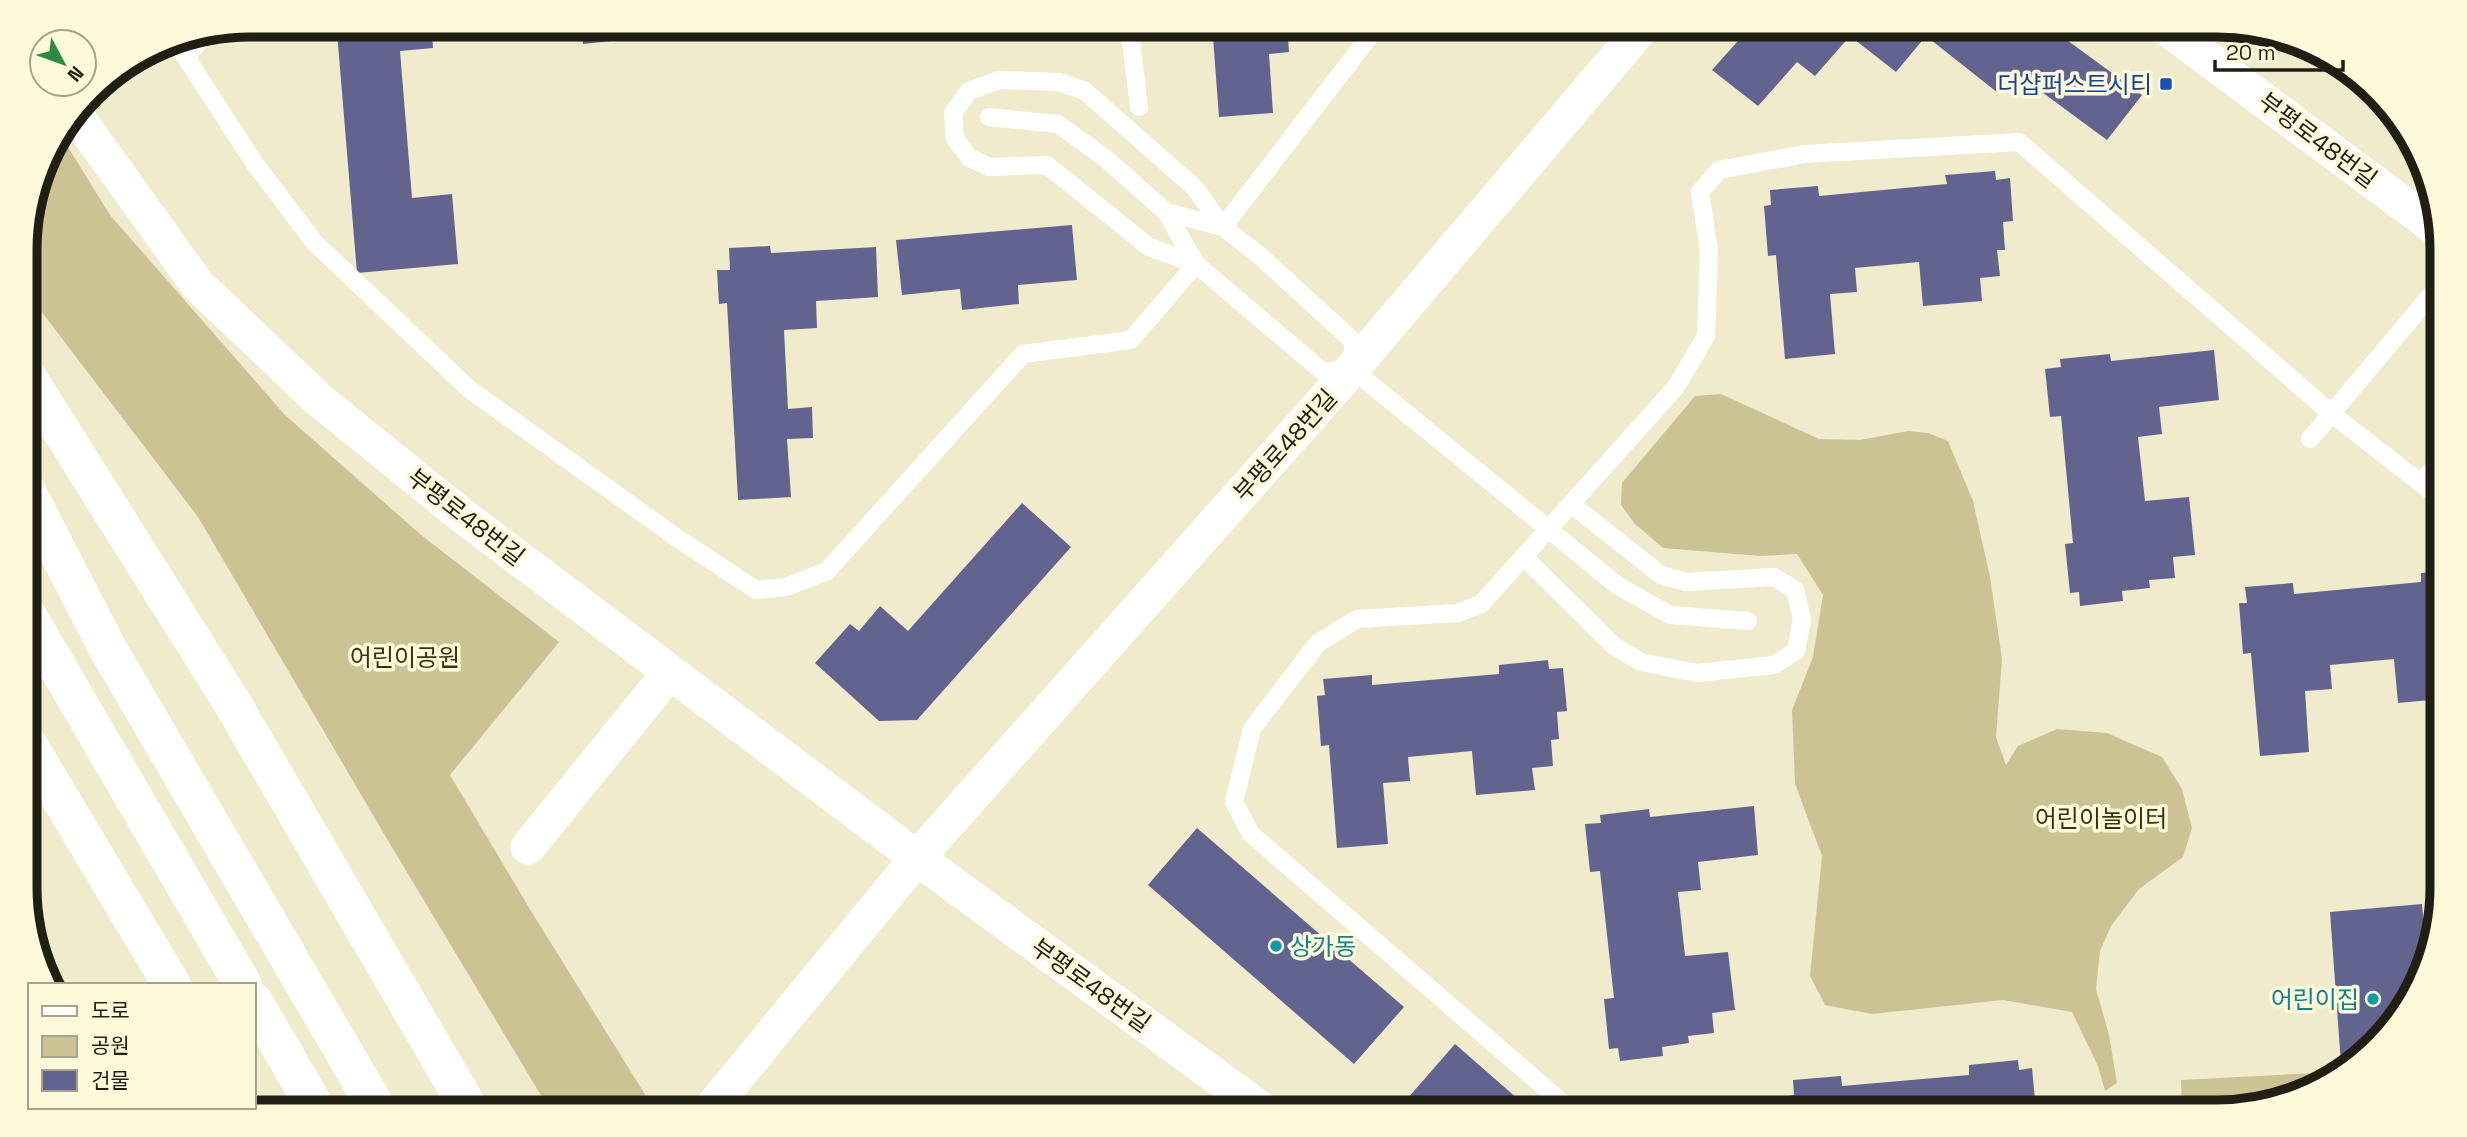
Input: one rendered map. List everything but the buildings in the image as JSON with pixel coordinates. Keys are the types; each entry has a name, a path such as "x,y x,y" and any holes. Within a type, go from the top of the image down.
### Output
{"highway":[{"path":"37,392 231,701 464,1100"},
{"path":"37,511 108,649 372,1100"},
{"path":"37,632 242,983"},
{"path":"37,759 171,983"},
{"path":"256,1005 311,1100"}],"street":[{"name":"부평로48번길","path":"718,1100 917,859 1352,369 1634,37"},
{"name":"부평로48번길","path":"2178,37 2428,222"},
{"name":"부평로48번길","path":"80,121 197,284 308,389 464,517 917,859 1248,1100"},
{"path":"528,847 670,672"}],"lane":[{"path":"1131,37 1139,107"},
{"path":"1223,226 1369,37"},
{"path":"186,58 197,43"},
{"path":"180,49 255,164 314,242 469,389 677,538 756,590 786,587 827,571 1023,354 1131,340 1196,264"},
{"path":"1196,264 1149,247 1047,165 989,167 970,158 955,139 953,113 969,91 999,80 1059,82 1085,91 1195,188 1223,226 1353,341 1352,369"},
{"path":"989,117 1058,124 1105,158 1166,212 1196,264 1323,372 1352,369 1617,585 1670,615 1748,621"},
{"path":"1559,1100 1251,834 1234,802 1252,729 1318,643 1357,619 1458,613 1481,604 1676,387 1706,336 1709,251 1700,192 1719,170 1805,154 2020,142 2332,414 2430,490"},
{"path":"1166,212 1223,226"},
{"path":"2310,439 2430,296"},
{"path":"2421,483 2430,472"},
{"path":"1524,557 1614,646 1641,662 1697,673 1774,666 1796,651 1802,620 1795,590 1774,577 1686,582 1661,575 1571,504"}],"green space":[{"name":"어린이공원","path":"66,143 110,215 285,415 420,534 559,642 450,775 646,1096 642,1100 544,1100 198,517 37,306 39,222 44,194"},
{"name":"어린이놀이터","path":"1721,394 1819,439 1860,440 1908,431 1928,433 1948,441 1973,501 1990,577 2002,659 1996,737 2006,765 2018,746 2057,729 2107,733 2162,757 2182,789 2192,828 2183,857 2139,889 2111,926 2100,951 2096,989 2109,1035 2117,1083 2105,1091 2098,1066 2072,1012 2003,1000 1872,1014 1825,1005 1810,976 1822,856 1795,784 1792,710 1813,657 1823,595 1797,554 1760,556 1663,548 1635,524 1621,505 1622,483 1695,396"},
{"path":"2321,1073 2286,1089 2231,1100 2182,1100 2181,1080"}],"place":[{"name":"더샵퍼스트시티","path":"2166,84"},
{"name":"상가동","path":"1276,946"},
{"name":"어린이집","path":"2373,999"}]}
